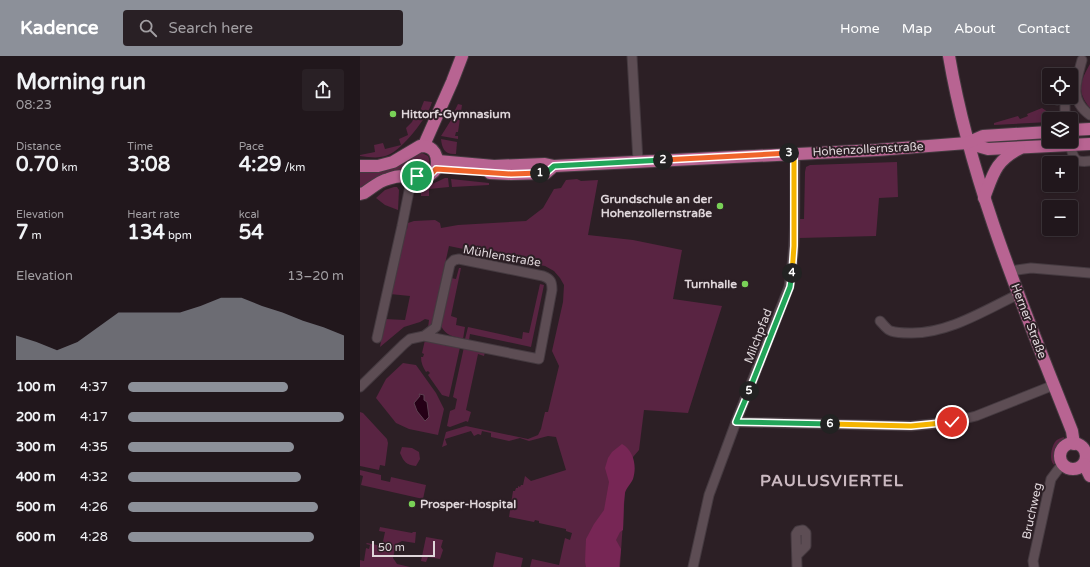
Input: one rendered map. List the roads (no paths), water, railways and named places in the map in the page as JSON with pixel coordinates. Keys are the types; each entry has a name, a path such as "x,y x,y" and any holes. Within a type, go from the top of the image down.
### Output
{"main road":[{"path":"424,146 462,56"},
{"name":"Herner Straße","path":"949,56 953,82 967,143 984,198 1010,271 1072,431 1074,444"},
{"path":"1078,130 1090,129"},
{"path":"967,143 983,136 1042,132"},
{"path":"967,143 988,149 1042,147"},
{"name":"Hohenzollernstraße","path":"360,194 364,193 382,180 405,176 429,176 437,165 511,174 546,173 554,166 877,150 967,143"},
{"path":"1078,145 1090,144"},
{"path":"360,166 378,166 393,162 416,147 424,146 434,151 437,157 437,165"},
{"path":"984,198 993,172 1003,158 1022,148"},
{"path":"1069,444 1074,444 1082,447 1085,451 1086,460 1080,468 1070,469 1063,463 1061,453 1069,444"},
{"path":"1084,464 1090,476"}],"street":[{"path":"632,56 638,161"},
{"path":"1077,68 1083,58"},
{"path":"1083,58 1075,86 1077,101 1083,110 1090,115"},
{"path":"1071,148 1073,158 1076,161 1090,161"},
{"name":"Milchpfad","path":"693,567 709,495 736,422 790,287 794,246 794,153"},
{"path":"377,338 412,176"},
{"name":"Mühlenstraße","path":"360,387 410,339 424,336 539,358 552,283 549,278 543,276 472,260 454,260 450,264 436,326 424,336"},
{"path":"1010,271 1032,268 1090,273"},
{"path":"880,322 891,331 903,333 934,331 948,327 1019,294"},
{"path":"736,422 911,426 952,422 976,416 1054,385"},
{"name":"Bruchweg","path":"1034,567 1033,561 1051,479 1063,463"},
{"path":"797,555 797,567"}],"place":[{"name":"Hittorf-Gymnasium","path":"393,114"},
{"name":"Grundschule an der Hohenzollernstraße","path":"720,206"},
{"name":"Turnhalle","path":"745,284"},
{"name":"Prosper-Hospital","path":"412,504"}],"district":[{"name":"PAULUSVIERTEL","path":"832,480"}]}
